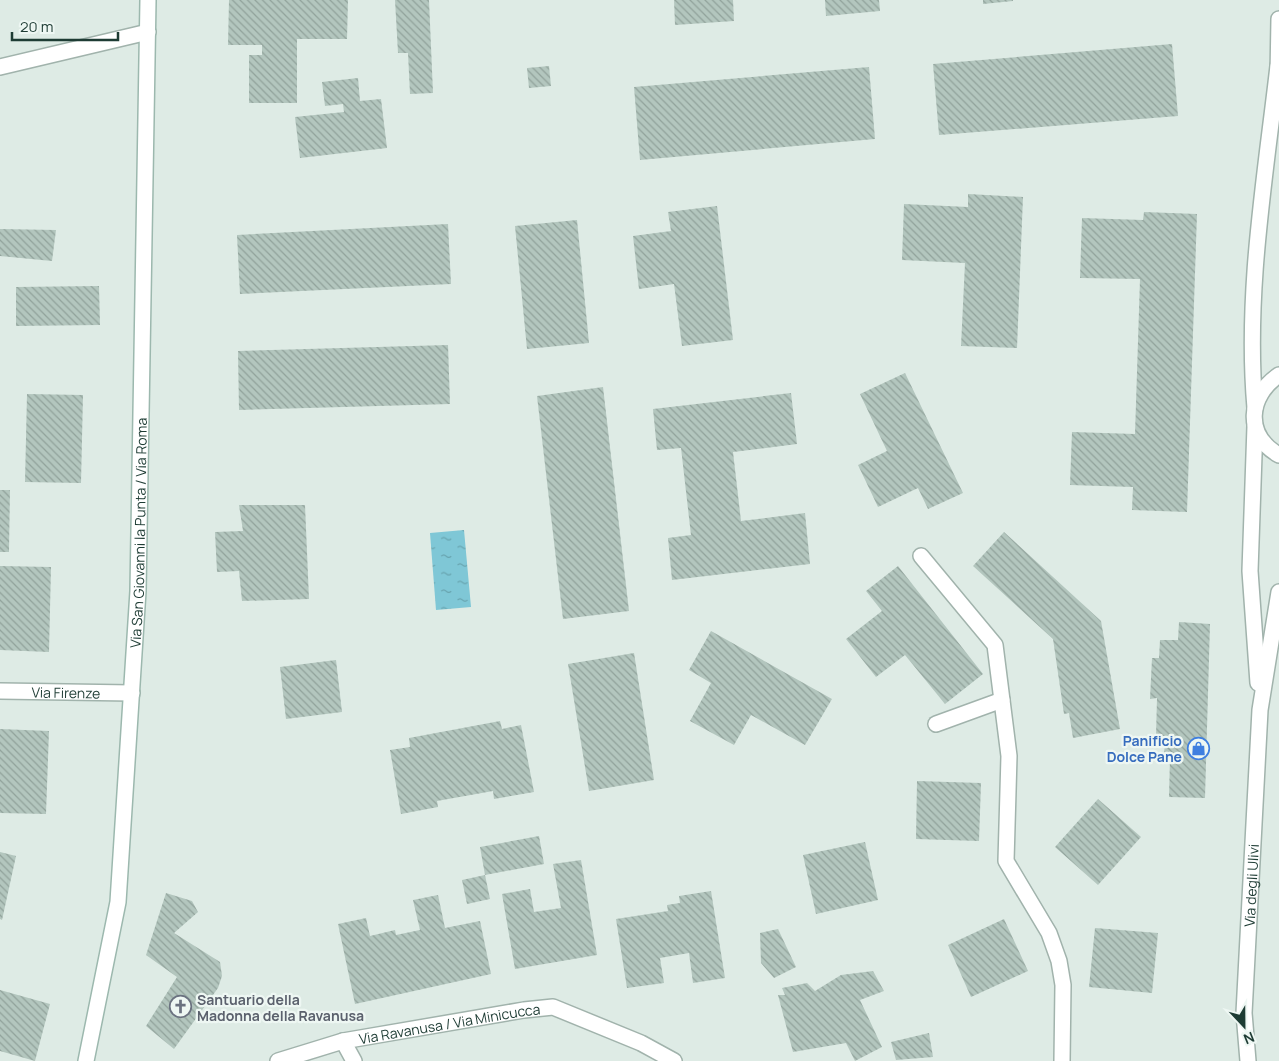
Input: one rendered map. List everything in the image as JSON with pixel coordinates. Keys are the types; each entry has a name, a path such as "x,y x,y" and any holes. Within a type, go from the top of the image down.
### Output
{"street":[{"name":"Via San Giovanni la Punta / Via Roma","path":"86,1061 118,902 138,591 148,0"},
{"path":"1279,19 1279,89"},
{"path":"0,67 148,32"},
{"path":"1260,710 1250,571 1255,426 1252,378 1255,264 1278,66"},
{"path":"1255,408 1259,395 1268,383 1279,376"},
{"path":"1255,426 1260,439 1270,450 1279,455"},
{"path":"921,556 995,645 1009,756 1006,861 1049,933 1059,961 1064,985 1062,1061"},
{"path":"1260,710 1279,592"},
{"name":"Via Firenze","path":"0,691 132,693"},
{"path":"936,724 1002,700"},
{"name":"Via degli Ulivi","path":"1248,1061 1244,1013 1260,710"},
{"name":"Via Ravanusa / Via Minicucca","path":"278,1061 343,1041 524,1010 553,1007 641,1043 674,1061"},
{"path":"343,1041 354,1061"}],"water":[{"path":"464,530 471,607 436,610 430,533"}],"building":[{"path":"229,0 348,0 347,39 297,39 297,103 249,103 249,55 262,55 262,45 228,45"},
{"path":"395,0 429,0 433,93 410,94 408,53 398,53"},
{"path":"674,0 733,0 734,21 675,25"},
{"path":"825,0 879,0 880,11 826,16"},
{"path":"983,0 1013,0 1013,1 983,4"},
{"path":"1172,44 1178,116 939,135 933,64"},
{"path":"549,66 551,86 529,88 527,68"},
{"path":"869,67 875,139 640,160 634,87"},
{"path":"358,78 360,101 381,99 387,148 300,158 295,117 344,112 343,104 325,106 322,82"},
{"path":"968,194 1023,197 1017,348 961,346 965,263 902,260 904,204 968,207"},
{"path":"717,206 733,340 682,346 674,284 639,289 633,236 671,231 668,212"},
{"path":"1144,212 1197,214 1187,512 1132,510 1133,487 1070,485 1072,432 1135,434 1140,279 1080,278 1082,218 1143,220"},
{"path":"577,220 589,343 527,349 515,226"},
{"path":"448,224 451,284 240,294 237,235"},
{"path":"0,229 56,230 52,261 0,256"},
{"path":"99,286 100,325 16,326 16,287"},
{"path":"448,345 450,404 239,410 238,351"},
{"path":"905,373 963,493 928,509 918,488 878,507 858,465 887,451 860,394"},
{"path":"603,387 629,611 563,619 537,396"},
{"path":"791,393 797,444 733,452 741,521 805,513 810,564 672,580 668,538 691,535 681,448 657,450 653,409"},
{"path":"27,394 83,395 81,483 25,482"},
{"path":"0,490 10,490 9,552 0,552"},
{"path":"239,505 305,505 309,599 242,601 239,571 217,572 215,532 243,531"},
{"path":"1004,532 1101,621 1120,729 1073,738 1069,713 1064,714 1053,639 973,566"},
{"path":"0,566 51,567 49,652 0,650"},
{"path":"898,566 983,674 945,704 905,655 876,677 846,639 882,611 866,591"},
{"path":"1179,622 1210,624 1205,798 1169,797 1170,757 1164,757 1165,736 1156,736 1157,698 1150,699 1152,658 1159,658 1160,640 1178,640"},
{"path":"711,631 832,699 805,745 751,715 734,745 690,721 711,683 689,670"},
{"path":"634,653 654,780 589,791 568,664"},
{"path":"336,660 342,712 286,719 280,667"},
{"path":"500,721 502,729 521,725 534,792 494,799 493,791 437,801 438,807 401,814 390,750 410,747 409,738"},
{"path":"0,729 49,731 46,814 0,813"},
{"path":"917,781 981,783 979,841 916,839"},
{"path":"1098,799 1141,837 1098,885 1055,847"},
{"path":"539,836 544,864 485,875 480,847"},
{"path":"865,842 878,900 816,914 803,855"},
{"path":"0,852 16,856 2,920 0,919"},
{"path":"581,860 597,955 515,969 502,894 530,889 534,912 561,908 553,864"},
{"path":"485,875 490,899 467,904 462,880"},
{"path":"711,891 725,978 693,983 689,953 660,958 664,983 627,988 616,919 668,911 667,905 680,903 679,896"},
{"path":"166,893 192,901 198,912 174,933 220,962 222,976 218,988 174,1049 146,1026 177,977 146,955"},
{"path":"438,895 445,928 480,921 491,974 355,1004 338,924 366,918 370,936 395,930 396,935 420,930 413,900"},
{"path":"1004,919 1028,971 971,997 948,945"},
{"path":"1095,928 1158,933 1152,993 1089,987"},
{"path":"778,929 796,967 774,978 761,963 760,933"},
{"path":"873,971 884,991 860,1000 882,1047 855,1061 846,1043 793,1052 778,995 785,995 782,988 807,983 815,991 841,975"},
{"path":"0,990 50,1004 35,1061 0,1051"},
{"path":"929,1033 933,1057 896,1060 891,1042"}],"place":[{"name":"Panificio Dolce Pane","path":"1198,748"},
{"name":"Santuario della Madonna della Ravanusa","path":"181,1007"}]}
